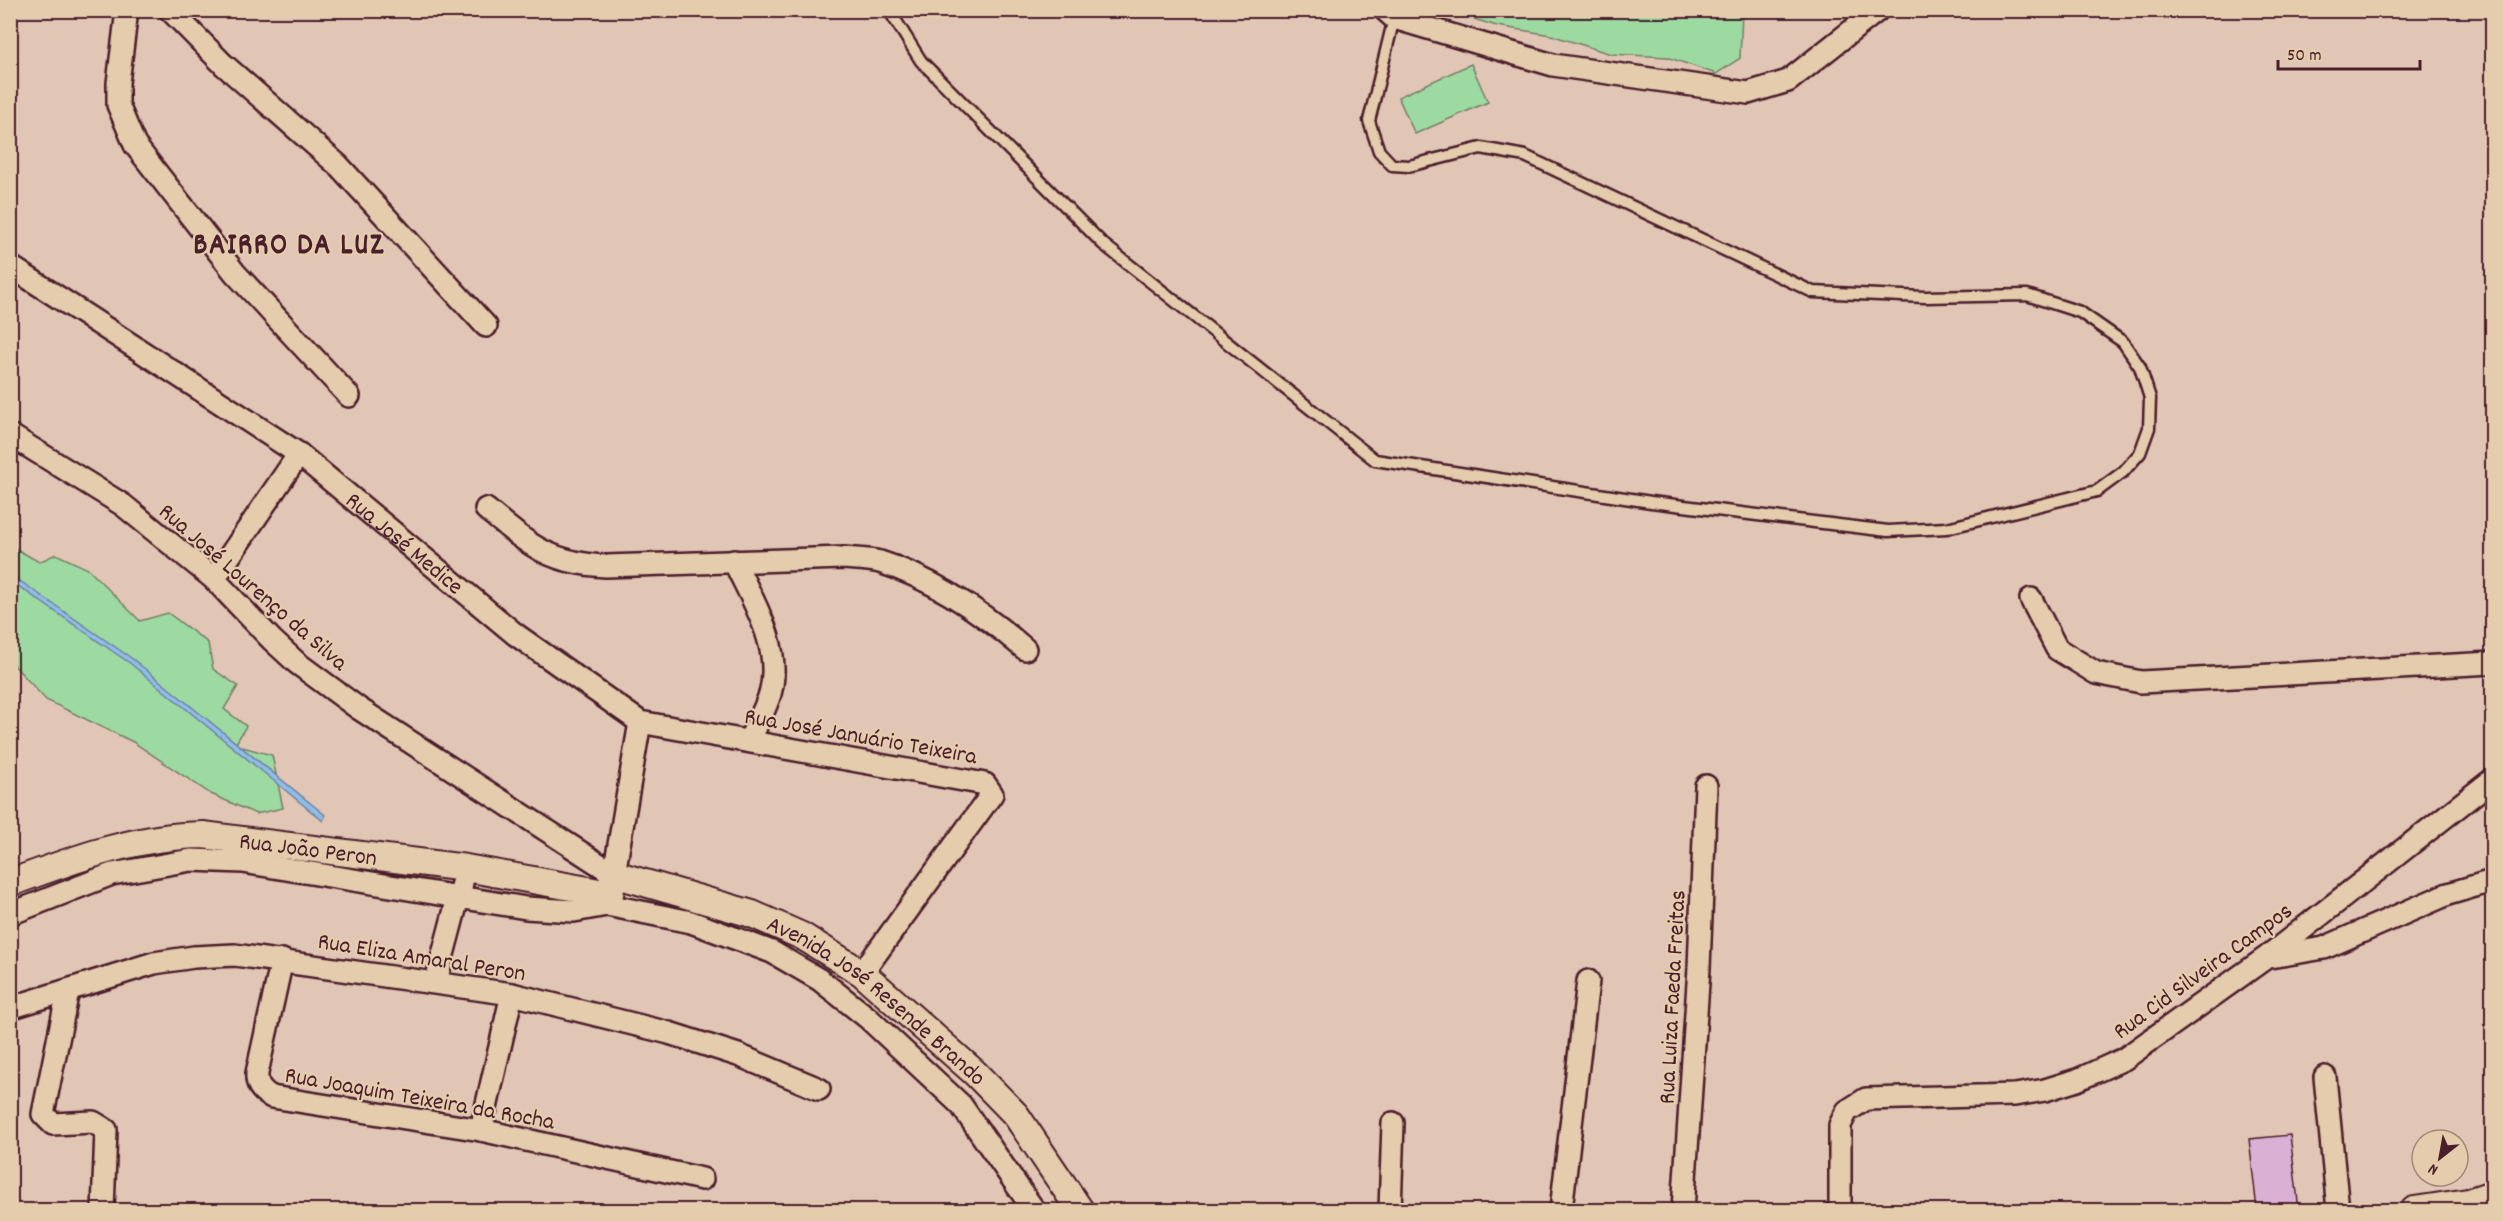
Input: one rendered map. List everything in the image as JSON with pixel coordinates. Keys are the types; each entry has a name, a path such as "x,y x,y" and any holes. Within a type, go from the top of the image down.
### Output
{"street":[{"path":"128,10 118,82 118,105 135,145 235,273 349,396"},
{"path":"170,10 223,64 339,166 486,326"},
{"path":"1389,14 1553,65 1748,93 1788,81 1878,10"},
{"name":"Rua José Medice","path":"10,266 299,454 515,634 640,722"},
{"name":"Rua José Lourenço da Silva","path":"10,435 123,505 214,579 272,640 306,670 610,891"},
{"path":"214,579 299,454"},
{"path":"486,509 529,544 547,555 577,565 843,558 879,562 953,596 994,623 1024,649"},
{"path":"734,561 769,635 771,656 770,694 749,741"},
{"path":"2031,599 2056,649 2096,673 2140,681 2493,663"},
{"path":"610,891 640,722"},
{"name":"Rua José Januário Teixeira","path":"640,722 979,781 990,788 992,794 862,973"},
{"name":"Rua Cid Silveira Campos","path":"1840,1210 1840,1125 1847,1111 1866,1099 2015,1095 2045,1090 2077,1080 2124,1059 2267,957 2493,780"},
{"name":"Rua Luiza Faeda Freitas","path":"1683,1210 1699,980 1706,786"},
{"name":"Rua João Peron","path":"10,883 94,854 168,835 203,835 466,868 610,891"},
{"path":"10,914 112,874 191,860 243,862 553,911 610,891 772,951 820,980 868,1018 961,1105 1034,1210"},
{"path":"436,981 466,868"},
{"path":"2267,957 2324,948 2448,894 2493,881"},
{"name":"Avenida José Resende Brando","path":"610,891 752,914 802,936 862,973 975,1073 1016,1115 1080,1210"},
{"name":"Rua Eliza Amaral Peron","path":"10,1008 154,963 194,957 235,955 436,981 512,994 669,1033 738,1055 819,1089"},
{"name":"Rua Joaquim Teixeira da Rocha","path":"282,960 257,1073 259,1086 272,1097 481,1130 702,1179"},
{"path":"1561,1210 1588,981"},
{"path":"68,991 43,1114 53,1124 93,1122 106,1130 103,1210"},
{"path":"481,1130 512,994"},
{"path":"2325,1077 2338,1210"},
{"path":"1390,1210 1393,1123"},
{"path":"2414,1210 2468,1202 2493,1194"}],"lane":[{"path":"889,10 921,61 1103,244 1375,460 1651,502 1888,531 1947,528 2097,491 2123,472 2140,453 2150,428 2150,398 2140,367 2123,342 2080,312 2027,295 1925,297 1814,292 1525,156 1481,148 1409,166 1392,165 1379,151 1369,121 1389,14"}],"green space":[{"path":"1447,11 1739,11 1742,13 1740,58 1716,74 1667,57 1611,54 1551,35 1497,26"},
{"path":"1471,64 1488,102 1415,134 1398,97"},
{"path":"11,546 39,562 56,554 88,569 140,621 168,613 208,643 213,669 238,686 224,709 246,726 235,745 272,755 283,808 256,814 211,794 133,742 46,700 11,662"}],"water":[{"path":"10,574 134,660 325,815 323,821 131,664 11,581"}],"building":[{"path":"2290,1135 2299,1210 2257,1210 2249,1139"}],"district":[{"name":"BAIRRO DA LUZ","path":"289,243"}]}
